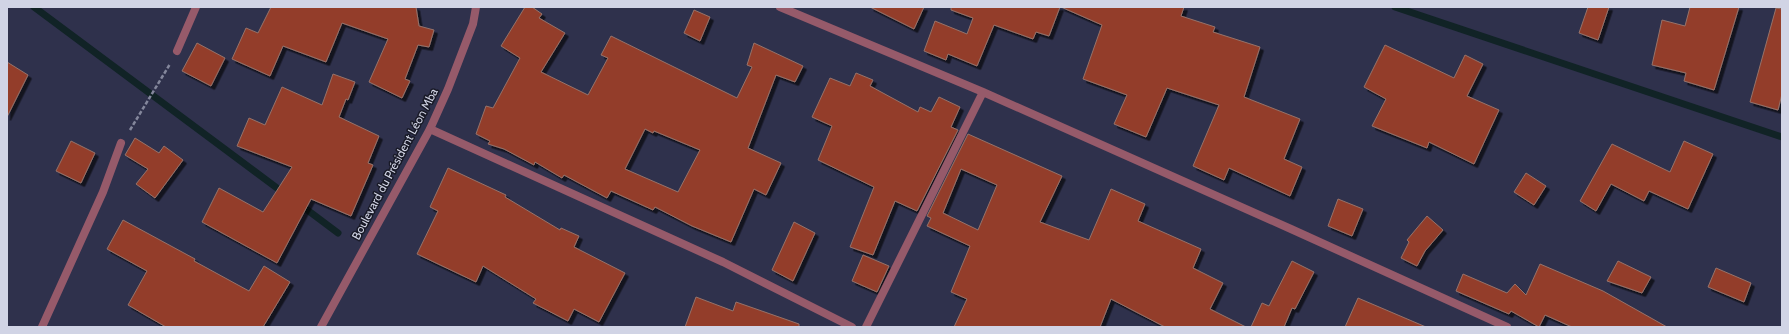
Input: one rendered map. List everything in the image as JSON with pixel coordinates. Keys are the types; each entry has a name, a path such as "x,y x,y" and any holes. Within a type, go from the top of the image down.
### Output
{"street":[{"path":"177,51 196,7"},
{"name":"Boulevard du Président Léon Mba","path":"320,327 430,129 448,89 473,24 476,7"},
{"path":"780,7 983,92 1507,327"},
{"path":"866,327 983,92"},
{"path":"430,129 723,262 852,327"},
{"path":"42,327 104,192 121,143"}],"path":[{"path":"139,118 161,81"}],"building":[{"path":"271,7 416,7 419,26 434,30 429,47 418,45 405,79 410,81 402,98 369,82 388,39 342,23 326,62 283,46 270,76 232,59 246,28 258,33"},
{"path":"525,7 532,7 542,14 539,18 565,33 541,72 588,95 608,58 601,55 611,36 737,98 752,67 747,65 754,43 803,66 795,82 776,75 748,148 781,163 766,195 754,189 731,242 692,226 655,207 653,210 611,191 607,198 564,175 562,178 535,162 534,165 504,149 488,144 490,141 476,134 486,106 493,108 520,58 501,46","holes":["645,129 653,133 654,131 700,150 678,192 625,169"]},
{"path":"870,7 924,7 914,29"},
{"path":"951,7 1060,7 1049,36 1036,32 1033,39 994,25 977,66 948,54 946,60 924,51 935,21 967,34 973,18 951,10"},
{"path":"1061,7 1184,7 1181,16 1215,27 1213,32 1260,47 1244,97 1300,119 1284,159 1302,167 1290,196 1229,168 1224,180 1193,166 1219,105 1167,88 1146,137 1114,124 1127,95 1083,79 1102,25"},
{"path":"1588,7 1609,7 1598,40 1579,33"},
{"path":"1690,7 1739,7 1714,90 1684,81 1686,73 1652,65 1662,20 1685,26"},
{"path":"1776,8 1782,9 1782,94 1778,110 1750,102"},
{"path":"694,10 710,17 700,41 684,33"},
{"path":"197,43 225,58 211,86 182,71"},
{"path":"1385,45 1454,78 1465,55 1483,64 1467,96 1499,110 1474,164 1429,142 1427,148 1372,126 1386,99 1364,87"},
{"path":"7,62 28,75 7,117"},
{"path":"856,73 873,80 870,86 918,112 920,107 931,112 939,97 960,107 951,127 958,130 917,211 895,201 873,255 850,247 874,187 818,160 832,126 812,117 830,78 850,86"},
{"path":"333,74 355,82 339,117 379,136 368,163 373,165 351,216 311,199 277,263 202,222 219,188 263,212 292,167 237,146 249,118 265,125 282,87 322,105"},
{"path":"968,134 1062,176 1040,222 1089,240 1111,189 1145,204 1138,221 1201,249 1193,268 1223,283 1210,309 1246,327 1165,327 1111,299 1100,327 954,327 967,299 951,292 970,246 927,226 931,218 927,216","holes":["961,169 997,185 978,230 943,213"]},
{"path":"135,138 159,153 164,146 183,160 155,198 136,184 148,169 125,155"},
{"path":"71,141 95,153 81,183 56,171"},
{"path":"1684,141 1713,154 1688,209 1649,191 1644,201 1611,184 1596,211 1580,201 1612,144 1670,172"},
{"path":"448,168 506,195 505,197 560,230 561,228 579,236 574,247 625,273 599,322 574,309 568,321 533,303 536,299 483,266 476,282 417,254 438,211 430,207"},
{"path":"1526,173 1546,186 1534,205 1514,192"},
{"path":"1338,199 1363,209 1352,236 1328,226"},
{"path":"1427,216 1443,230 1425,251 1417,266 1401,258 1409,242 1407,240"},
{"path":"123,220 195,259 194,261 249,291 264,266 290,282 263,327 166,327 128,305 147,271 107,249"},
{"path":"794,222 815,233 793,281 772,270"},
{"path":"863,255 889,266 877,292 852,281"},
{"path":"1292,261 1314,272 1295,309 1292,308 1284,327 1251,327 1262,303 1269,306"},
{"path":"1618,261 1651,277 1642,293 1607,281"},
{"path":"1540,264 1603,291 1667,327 1572,327 1545,315 1539,327 1511,311 1509,314 1456,291 1463,274 1507,293 1515,284 1526,295"},
{"path":"1716,268 1751,283 1744,302 1708,287"},
{"path":"696,297 733,311 736,302 799,324 799,327 685,327"},
{"path":"1358,298 1426,327 1345,327"}],"waterway":[{"path":"34,7 285,194"},
{"path":"1395,7 1782,137"},
{"path":"298,203 338,233"}]}
